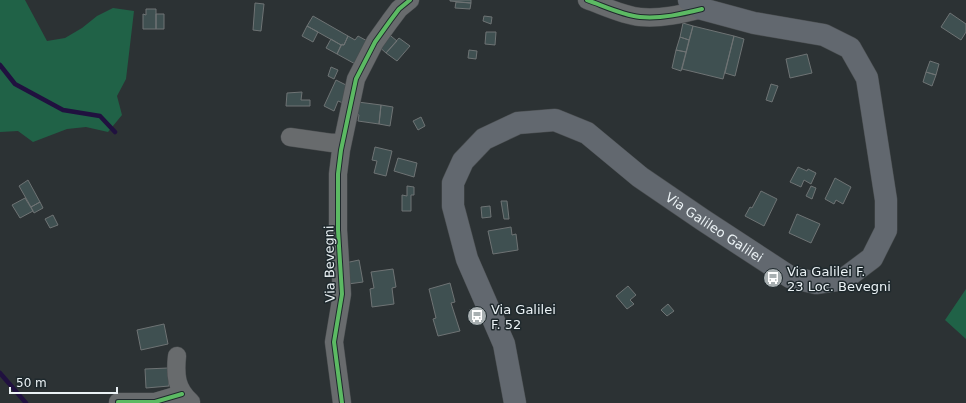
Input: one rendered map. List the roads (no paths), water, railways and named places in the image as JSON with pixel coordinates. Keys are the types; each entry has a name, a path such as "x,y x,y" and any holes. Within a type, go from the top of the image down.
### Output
{"main road":[{"name":"Via Galileo Galilei","path":"515,403 504,344 467,259 453,206 452,183 463,161 484,139 518,123 556,120 587,133 640,177 790,277 816,283 844,280 872,258 886,230 886,200 867,78 850,48 824,34 754,23 695,5"}],"street":[{"name":"Via Bevegni","path":"342,403 334,342 342,294 338,230 338,174 342,142 356,79 375,42 399,10 410,0"},
{"path":"587,0 610,9 639,17 670,16 695,5"},
{"path":"290,137 332,143 342,142"},
{"path":"118,402 155,402 187,399 176,372 177,356"}],"waterway":[{"path":"0,65 15,84 63,110 100,116 115,132"},
{"path":"0,373 26,403"}],"place":[{"name":"Via Galilei F. 23 Loc. Bevegni","path":"773,278"},
{"name":"Via Galilei F. 52","path":"477,316"}]}
